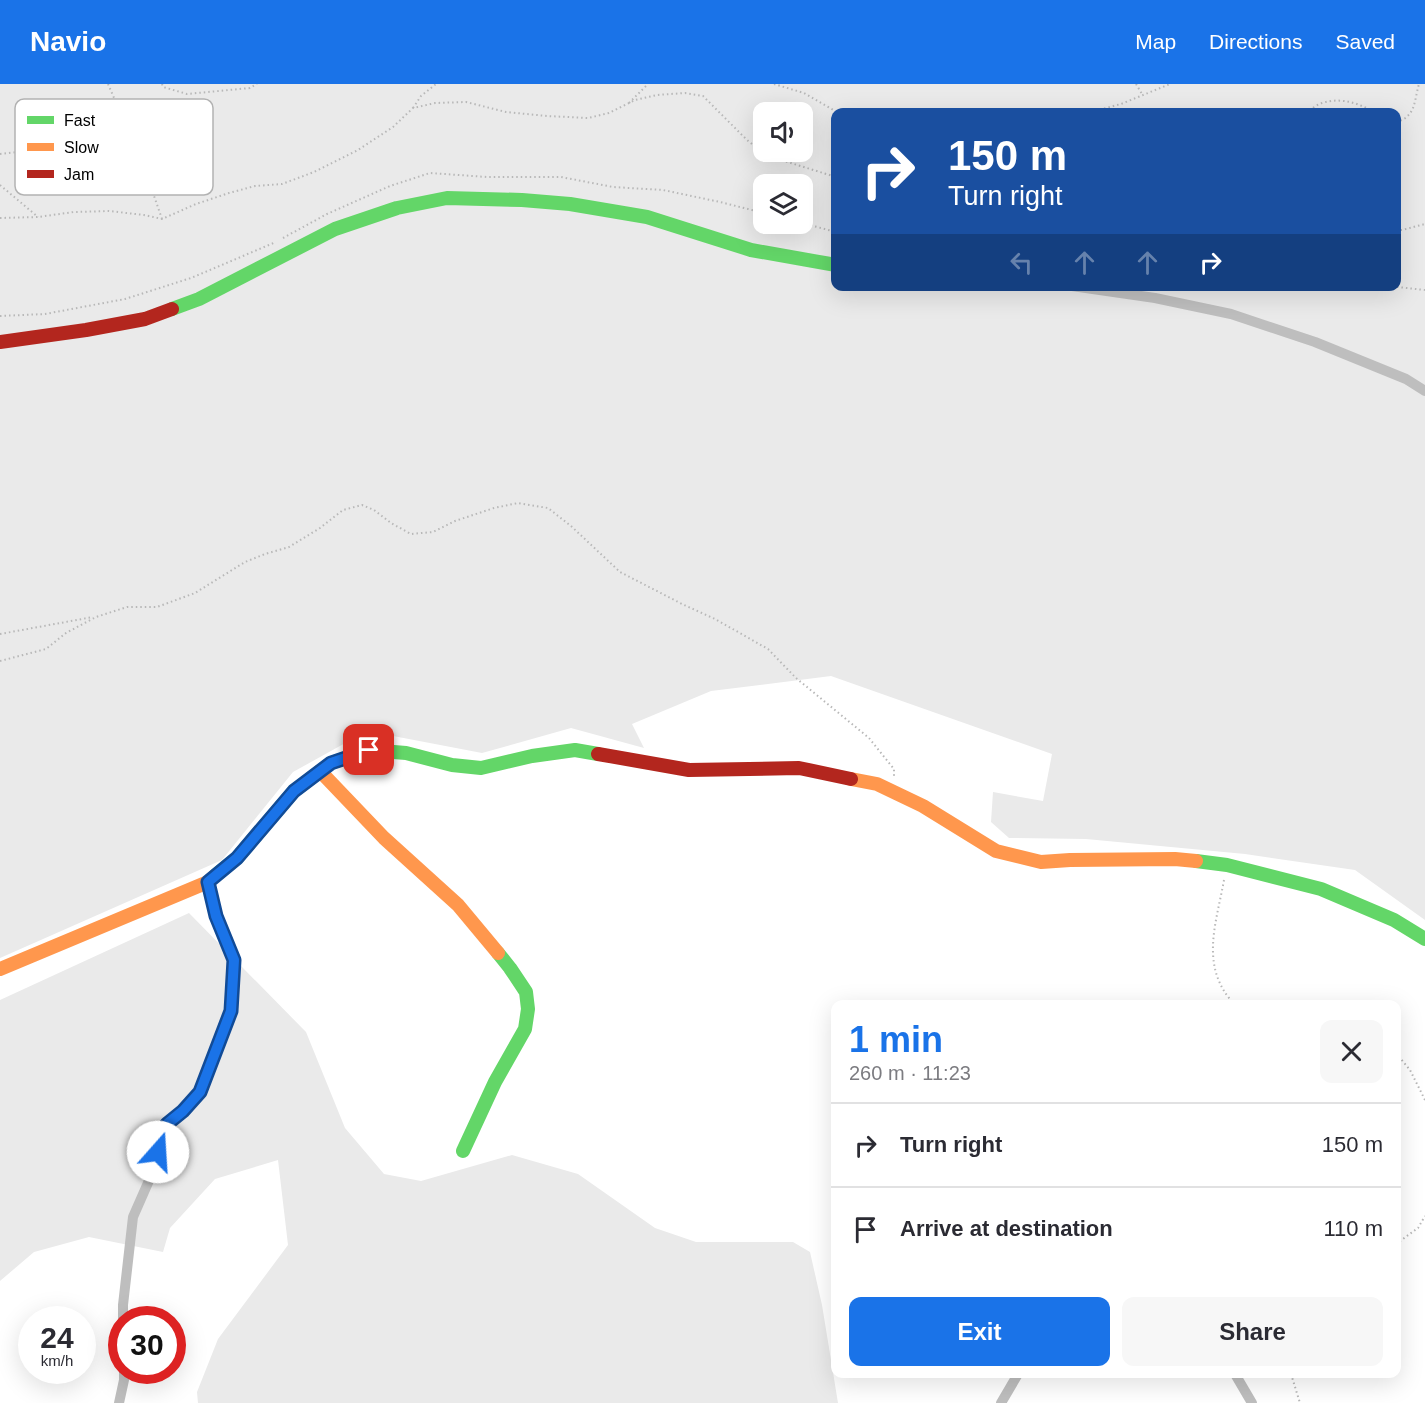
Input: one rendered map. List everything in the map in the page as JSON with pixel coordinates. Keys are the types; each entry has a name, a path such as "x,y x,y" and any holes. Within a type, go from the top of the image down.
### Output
{"street":[{"path":"0,342 145,319 199,299 335,230 397,208 447,198 570,204 636,215 751,250 831,265"},
{"path":"1107,291 1155,298 1230,314 1315,342 1406,379 1425,391"},
{"path":"0,969 208,882 237,858 294,791 331,763 369,750 406,753 452,765 481,768 532,756 575,750 689,770 798,768 877,784 923,806 996,851 1041,862 1175,859 1227,865 1321,889 1394,920 1425,939"},
{"path":"320,771 384,838 458,905 526,992 528,1009 525,1029 495,1082 463,1151"},
{"path":"123,1306 133,1217 151,1176 160,1136 167,1124 183,1111 200,1092 231,1011 234,960 216,916 208,882"},
{"path":"1001,1403 1015,1378"},
{"path":"1237,1378 1252,1403"},
{"path":"119,1403 123,1384"}],"path":[{"path":"108,84 115,99"},
{"path":"162,84 163,87 187,94 250,88 257,84"},
{"path":"0,218 109,211 162,219 229,193 255,186 282,184 314,172 358,150 393,127 413,108 421,96 436,84"},
{"path":"626,105 648,84"},
{"path":"774,84 804,93 831,109"},
{"path":"1136,84 1142,95"},
{"path":"1106,108 1170,84"},
{"path":"1401,121 1412,113 1419,84"},
{"path":"413,108 435,103 466,102 506,112 588,118 609,114 635,100 657,95 685,93 703,96 765,155 831,175"},
{"path":"1313,108 1322,103 1337,101 1359,104 1366,108"},
{"path":"0,154 15,152"},
{"path":"0,185 38,217"},
{"path":"154,195 162,219"},
{"path":"1401,230 1425,224"},
{"path":"813,226 831,231"},
{"path":"1401,287 1425,290"},
{"path":"0,634 96,617 127,607 157,607 195,593 245,562 289,547 320,528 343,510 362,505 374,510 391,524 411,534 433,532 455,521 518,502 548,508 572,526 620,572 716,619 768,649 796,678 869,738 894,769 897,793"},
{"path":"0,661 46,649 66,633 96,617"},
{"path":"1227,865 1213,933 1213,953 1216,977 1230,1000"},
{"path":"1401,1059 1410,1070 1425,1100"},
{"path":"1401,1240 1418,1228 1425,1216"},
{"path":"1292,1378 1300,1403"}],"shaded area":[{"path":"0,84 1425,84 1425,920 1355,870 1245,854 1086,839 1009,838 991,822 993,792 1043,801 1052,754 831,676 711,691 632,724 644,748 571,728 482,753 367,731 293,772 222,860 0,958"},
{"path":"189,913 306,1032 345,1128 384,1174 421,1181 512,1155 578,1174 655,1228 696,1242 793,1242 810,1252 822,1305 831,1360 831,1378 834,1378 838,1403 198,1403 197,1392 218,1339 288,1245 278,1160 215,1179 170,1228 163,1252 89,1237 34,1252 0,1281 0,1000"}],"traffic: fast":[{"path":"172,309 199,299 335,229 397,208 447,198 570,204 647,217 751,250 831,264"},
{"path":"216,875 237,858 294,791 331,763 369,750 406,753 452,765 481,768 532,756 575,750 598,754"},
{"path":"1196,861 1227,865 1321,889 1394,920 1425,939"},
{"path":"463,1151 495,1082 525,1029 528,1009 526,992 498,953"}],"traffic: slow":[{"path":"320,771 384,838 458,905 498,953"},
{"path":"851,779 877,784 923,806 996,851 1041,862 1175,859 1196,861"},
{"path":"0,969 208,882 216,875"}],"traffic: jam":[{"path":"0,342 145,319 172,309"},
{"path":"598,754 689,770 799,768 851,779"}],"route":[{"path":"158,1152 160,1136 167,1124 183,1111 200,1092 231,1011 234,960 216,916 208,882 237,858 294,791 331,763 369,750"}]}
